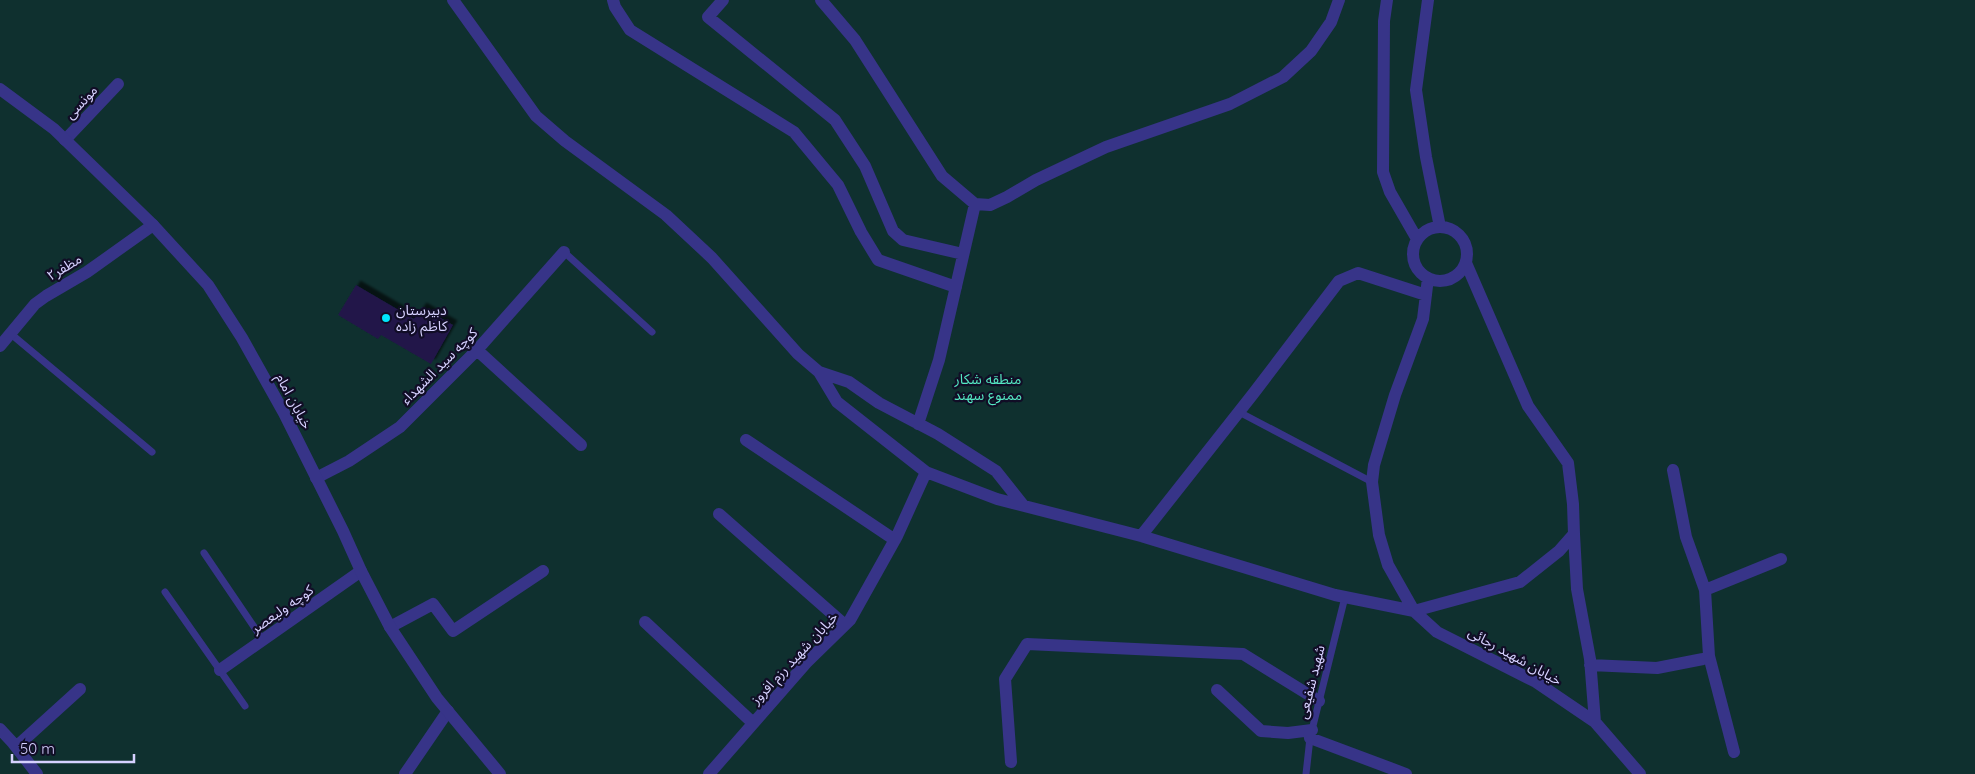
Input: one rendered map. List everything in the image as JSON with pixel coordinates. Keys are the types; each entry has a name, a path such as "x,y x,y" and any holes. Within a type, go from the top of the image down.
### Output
{"street":[{"path":"453,0 536,116 565,141 666,215 712,258 798,354 819,372 837,402 926,472 997,499 1141,536 1345,597 1414,611 1520,582 1559,551 1574,534"},
{"path":"613,0 615,7 630,30 794,132 838,186 861,232 878,260 956,287"},
{"path":"723,0 708,17 834,120 865,166 893,231 903,240 963,254"},
{"path":"821,0 855,40 942,176 975,204 990,205 1036,180 1106,147 1230,104 1283,77 1311,51 1331,22 1339,0"},
{"path":"1387,0 1384,30 1383,172 1390,192 1417,239"},
{"path":"1428,0 1416,90 1426,157 1440,227"},
{"name":"مونسی","path":"65,140 118,84"},
{"name":"خیابان امام","path":"0,89 65,140 153,225 208,285 242,338 284,412 361,571 390,626 437,698 500,774"},
{"path":"918,424 939,360 975,204"},
{"name":"مظفر۲","path":"0,346 35,304 87,272 153,225"},
{"path":"1440,227 1448,228 1462,238 1468,254 1462,271 1446,281 1428,278 1421,273 1413,256 1417,239 1431,228 1440,227"},
{"name":"کوچه سید الشهداء","path":"316,478 349,461 400,427 478,350 564,252"},
{"path":"1466,263 1528,406 1568,463 1573,504 1577,589 1590,665 1595,722"},
{"path":"1141,536 1339,281 1358,273 1426,295"},
{"path":"1414,611 1388,565 1379,535 1372,482 1374,465 1423,319 1428,278"},
{"path":"478,350 581,445"},
{"path":"819,372 849,382 879,403 996,471 1024,505"},
{"path":"746,440 895,540"},
{"path":"1673,470 1686,537 1705,590 1709,656 1734,752"},
{"name":"خیابان شهید رزم افروز","path":"709,774 806,663 850,620 895,540 926,472"},
{"path":"719,514 845,625"},
{"path":"1705,590 1781,560"},
{"name":"کوچه ولیعصر","path":"220,670 361,571"},
{"path":"390,626 433,604 453,631 543,571"},
{"name":"خیابان شهید رجائی","path":"1414,611 1437,632 1536,682 1595,722 1640,774"},
{"path":"645,622 753,724"},
{"path":"1012,762 1005,679 1027,644 1243,654 1319,701"},
{"path":"1590,665 1657,668 1703,659 1709,656"},
{"path":"16,746 80,689"},
{"path":"1217,690 1261,731 1311,734 1406,774"},
{"path":"405,774 448,711"},
{"path":"0,729 16,746 37,774"}],"lane":[{"path":"564,252 652,332"},
{"path":"11,334 152,452"},
{"path":"1239,412 1372,482"},
{"path":"204,553 263,640"},
{"path":"165,592 245,706"},
{"name":"شهید شفیعی","path":"1306,774 1311,734 1345,597"}],"green space":[{"name":"منطقه شکار ممنوع سهند","path":"0,0 1975,0 1975,774 0,774"}],"building":[{"path":"356,285 414,319 422,307 453,325 431,364 381,335 378,339 338,315"}],"place":[{"name":"دبیرستان کاظم زاده","path":"386,318"}]}
